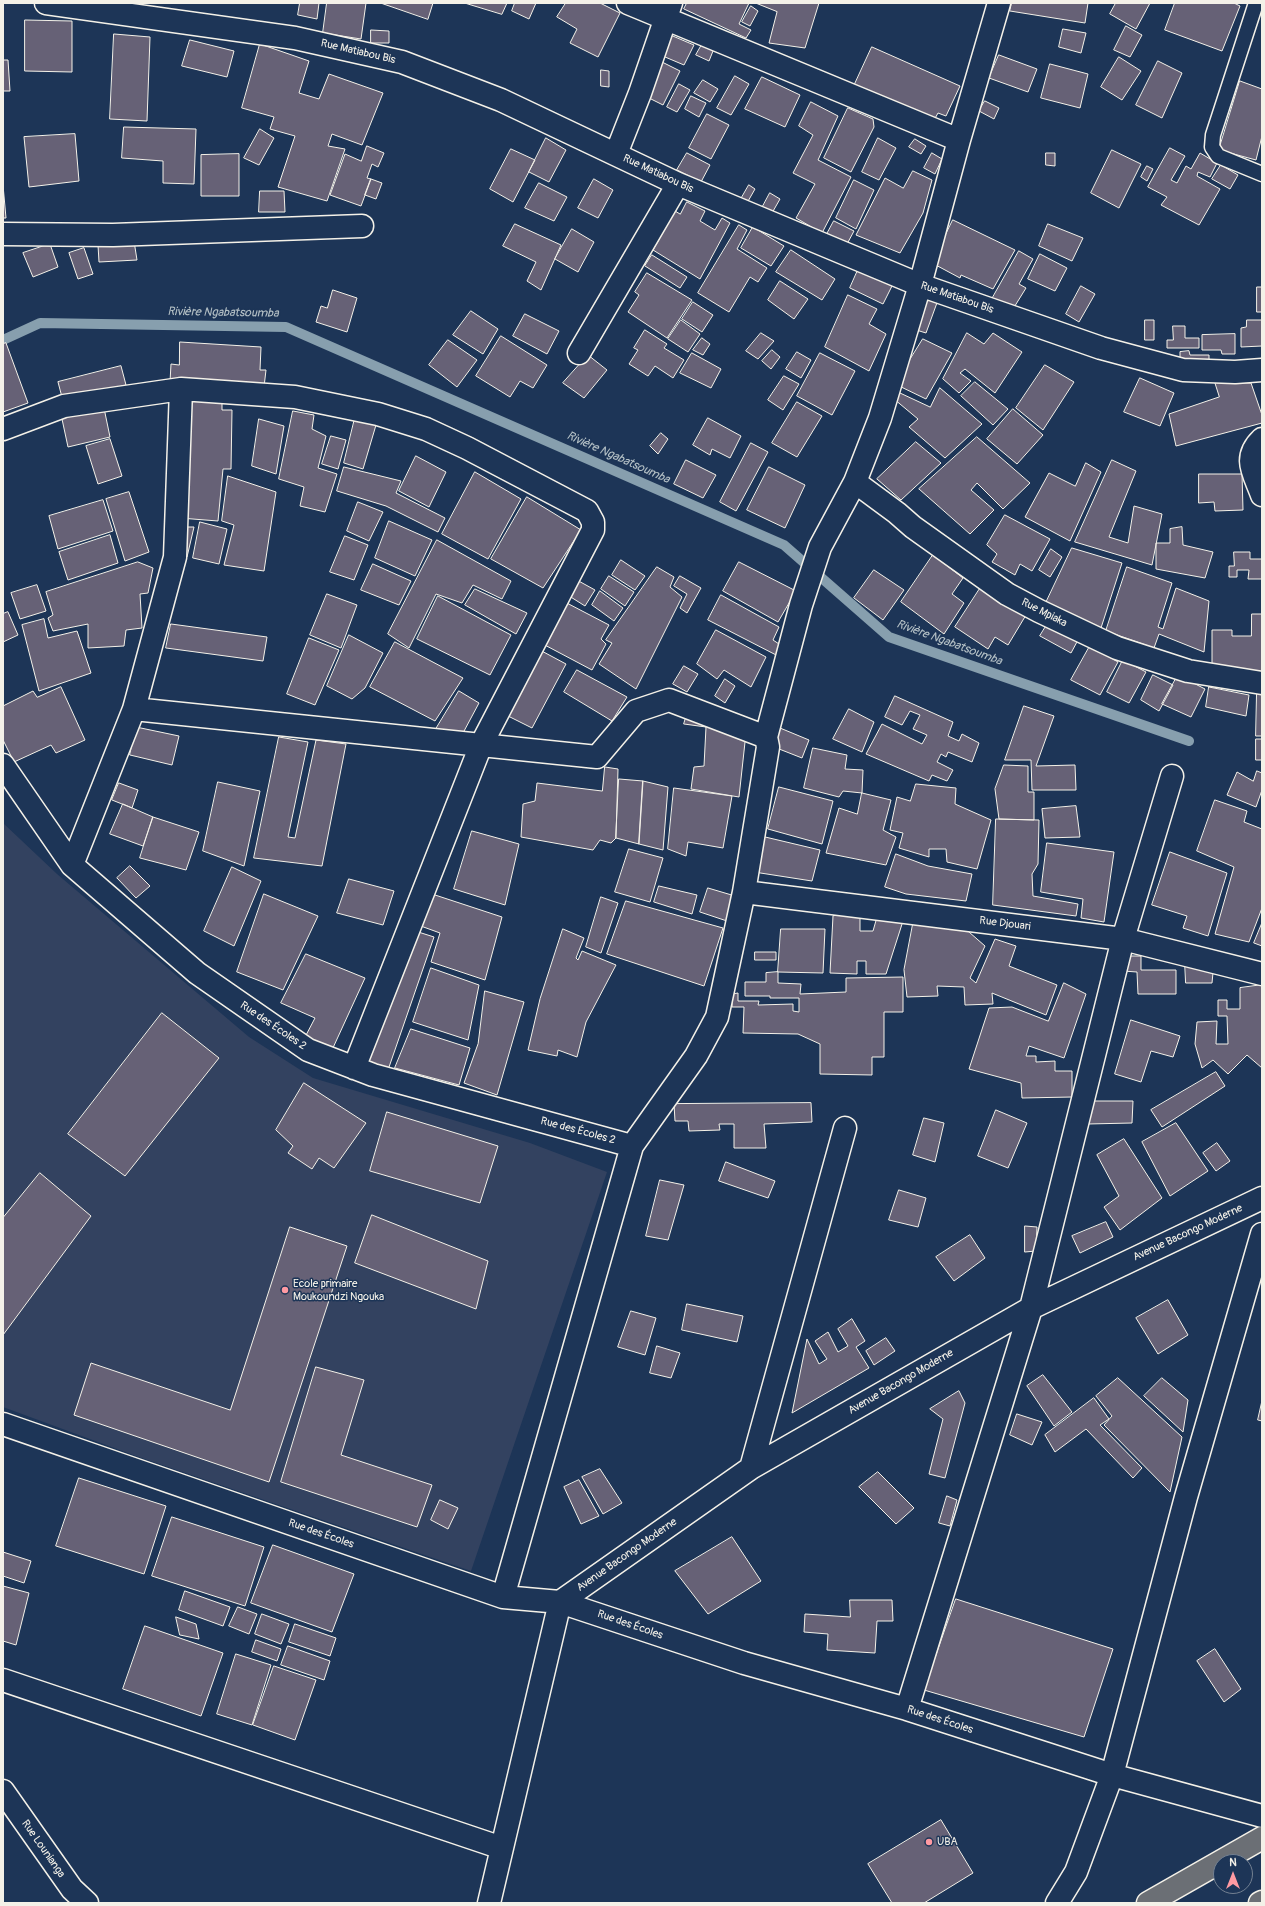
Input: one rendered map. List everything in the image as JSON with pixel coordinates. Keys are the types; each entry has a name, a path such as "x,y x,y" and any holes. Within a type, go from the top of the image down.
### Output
{"main road":[{"path":"1148,1903 1262,1838"}],"street":[{"name":"Rue Matiabou Bis","path":"46,3 295,38 402,62 501,100 678,184 920,285 1101,348 1184,370 1235,372 1262,370"},
{"path":"628,3 668,10 959,140"},
{"path":"503,1597 632,1146 696,1056 717,1017 744,892 768,747 766,738 801,604 820,547 855,482 880,418 920,285 959,140 999,3"},
{"path":"616,154 640,93 668,10"},
{"path":"579,353 678,184"},
{"path":"3,234 113,235 362,226"},
{"path":"72,865 134,709 175,557 181,389"},
{"path":"3,429 64,406 181,389 295,397 378,414 426,429 467,448 589,514 593,522 593,530 481,745 354,1068"},
{"path":"1262,439 1252,451 1250,460 1262,495"},
{"name":"Rue Mpiaka","path":"855,482 897,513 913,527 1007,594 1039,611 1117,648 1188,671 1262,683"},
{"path":"134,709 596,756 636,711 669,700 766,738"},
{"name":"Rue des Écoles 2","path":"3,765 72,865 197,973 308,1050 373,1075 632,1146"},
{"path":"907,1709 1031,1308 1123,938 1172,776"},
{"name":"Rue Djouari","path":"744,892 1123,938 1262,974"},
{"path":"751,1468 845,1128"},
{"name":"Avenue Bacongo Moderne","path":"560,1602 751,1468 1031,1308 1262,1198"},
{"path":"1056,1903 1076,1872 1112,1776 1186,1497 1262,1234"},
{"name":"Rue des Écoles","path":"3,1424 503,1597 560,1602 744,1663 907,1709 1112,1776 1262,1816"},
{"path":"489,1903 560,1602"},
{"path":"3,1680 502,1848"},
{"name":"Rue Lounianga","path":"3,1791 72,1889 87,1903"}],"lane":[{"path":"1256,3 1213,135 1212,147 1218,156 1262,174"}],"shaded area":[{"name":"Ecole primaire Moukoundzi Ngouka","path":"3,823 57,874 249,1037 313,1078 530,1143 607,1172 471,1571 136,1456 3,1407"}],"building":[{"path":"300,3 319,3 317,19 298,15"},
{"path":"327,3 366,3 361,39 323,33"},
{"path":"381,3 433,3 428,19"},
{"path":"465,3 507,3 502,14"},
{"path":"515,3 536,3 529,19 512,11"},
{"path":"566,3 600,3 620,13 598,57 570,43 577,29 557,17"},
{"path":"687,3 749,3 739,24 751,30 746,38 684,9"},
{"path":"756,3 819,3 805,48 769,43 777,12"},
{"path":"1012,3 1088,3 1085,23 1010,11"},
{"path":"1116,3 1150,3 1136,29 1110,14"},
{"path":"1175,3 1234,3 1240,6 1222,51 1165,30"},
{"path":"751,6 758,11 750,26 742,22"},
{"path":"25,20 72,21 72,72 25,71"},
{"path":"1126,26 1142,35 1130,57 1114,50"},
{"path":"1063,29 1086,33 1081,53 1059,47"},
{"path":"371,30 389,31 389,43 371,43"},
{"path":"114,34 150,37 147,121 110,119"},
{"path":"668,34 694,45 684,65 658,54"},
{"path":"190,40 234,51 227,77 182,66"},
{"path":"704,41 715,46 709,61 696,55"},
{"path":"260,44 309,61 299,93 319,99 329,74 383,93 362,145 332,134 328,146 345,149 327,201 278,187 295,136 270,129 274,117 242,108"},
{"path":"872,47 960,86 946,116 938,113 933,122 854,86"},
{"path":"999,55 1037,69 1028,92 989,78"},
{"path":"1119,57 1141,71 1122,100 1101,87"},
{"path":"3,60 8,60 10,91 3,91"},
{"path":"658,60 680,71 663,105 641,94"},
{"path":"1158,61 1182,73 1162,118 1136,105"},
{"path":"1050,64 1088,74 1080,108 1041,98"},
{"path":"601,70 609,71 609,87 601,86"},
{"path":"735,76 749,84 731,115 717,108"},
{"path":"762,77 800,95 785,127 745,109"},
{"path":"703,80 718,89 710,102 694,93"},
{"path":"1240,81 1262,89 1262,136 1256,160 1219,150"},
{"path":"679,84 690,90 677,112 667,107"},
{"path":"691,96 706,103 699,117 685,109"},
{"path":"985,101 999,108 994,119 979,111"},
{"path":"811,102 838,116 818,160 851,177 822,233 796,218 815,184 793,173 813,135 799,126"},
{"path":"848,108 873,119 874,127 851,172 824,158"},
{"path":"707,114 729,125 711,159 689,148"},
{"path":"124,127 196,129 194,184 163,183 163,161 122,158"},
{"path":"260,129 274,138 259,165 244,158"},
{"path":"75,134 79,181 29,187 24,137"},
{"path":"546,138 566,150 549,182 529,172"},
{"path":"878,138 896,148 879,180 862,172"},
{"path":"915,139 926,146 921,154 909,147"},
{"path":"367,146 384,153 378,167 372,164 367,178 371,179 361,206 330,195 345,154 361,161"},
{"path":"1170,148 1185,156 1171,180 1177,183 1186,166 1191,169 1200,153 1217,163 1210,177 1198,172 1197,176 1220,189 1199,225 1161,205 1167,197 1148,187"},
{"path":"511,149 535,160 513,202 490,189"},
{"path":"1112,150 1141,164 1119,208 1091,193"},
{"path":"687,153 710,165 701,182 677,170"},
{"path":"932,153 942,159 935,174 924,168"},
{"path":"1046,153 1055,153 1055,166 1046,165"},
{"path":"239,154 239,196 201,196 201,155"},
{"path":"1221,165 1238,175 1230,189 1212,179"},
{"path":"1147,166 1153,169 1147,181 1141,177"},
{"path":"913,171 932,180 923,213 900,253 856,235 885,178 903,188"},
{"path":"371,179 382,183 376,199 365,195"},
{"path":"594,179 613,190 598,218 578,208"},
{"path":"854,180 874,190 856,229 836,218"},
{"path":"539,183 567,197 554,221 525,208"},
{"path":"3,185 6,218 3,218"},
{"path":"749,185 755,189 747,203 741,199"},
{"path":"260,191 284,191 285,212 259,212"},
{"path":"770,193 780,199 772,213 762,208"},
{"path":"687,202 705,211 700,221 715,230 722,218 730,223 700,279 653,250 675,211 680,214"},
{"path":"953,220 1015,250 993,289 961,275 960,278 932,263"},
{"path":"834,221 854,231 847,244 827,234"},
{"path":"515,224 561,245 541,290 527,281 536,262 503,246"},
{"path":"1048,224 1083,238 1072,261 1039,246"},
{"path":"739,225 747,230 737,249 767,268 758,282 750,277 729,312 698,293"},
{"path":"753,227 784,246 771,266 741,248"},
{"path":"572,229 594,242 578,272 555,259"},
{"path":"134,241 137,260 99,262 98,245"},
{"path":"50,244 58,267 33,277 23,253"},
{"path":"84,248 93,274 78,279 69,253"},
{"path":"791,250 835,279 822,300 776,272"},
{"path":"1019,251 1033,259 1019,284 1026,288 1013,309 992,299"},
{"path":"1040,254 1067,268 1055,291 1028,279"},
{"path":"652,255 687,277 680,288 645,266"},
{"path":"858,270 892,286 883,304 850,288"},
{"path":"647,273 692,300 667,338 628,312 639,295 635,292"},
{"path":"780,281 808,299 794,319 768,300"},
{"path":"1081,286 1095,294 1079,322 1066,314"},
{"path":"1257,287 1262,287 1262,312 1257,312"},
{"path":"333,290 357,298 347,332 316,322 321,306 327,308"},
{"path":"848,295 877,309 869,324 886,334 869,371 825,347"},
{"path":"926,297 938,300 926,333 913,329"},
{"path":"693,302 713,315 702,332 682,319"},
{"path":"471,311 498,329 483,354 453,335"},
{"path":"525,314 559,331 547,354 513,336"},
{"path":"681,320 700,334 688,352 668,339"},
{"path":"1145,320 1154,320 1154,340 1145,340"},
{"path":"1247,320 1262,320 1262,346 1241,347 1241,328 1246,327"},
{"path":"1173,326 1185,326 1185,338 1199,338 1199,348 1167,348 1167,340 1173,340"},
{"path":"645,330 667,344 664,348 684,360 673,378 655,366 648,376 629,364 638,350 634,348"},
{"path":"761,333 774,341 758,359 746,351"},
{"path":"967,333 984,344 993,333 1022,352 995,393 965,369 960,373 971,381 959,393 943,379"},
{"path":"1235,334 1235,354 1222,354 1221,350 1202,350 1202,335"},
{"path":"501,336 547,365 533,388 520,381 510,397 476,376"},
{"path":"702,338 710,344 703,355 693,350"},
{"path":"923,339 952,353 926,399 895,384"},
{"path":"448,340 477,360 457,387 429,365"},
{"path":"180,342 261,347 260,370 266,370 264,387 170,382 171,364 179,365"},
{"path":"6,343 28,403 3,412 3,344"},
{"path":"772,350 780,357 771,369 762,361"},
{"path":"1189,351 1190,355 1209,355 1209,365 1180,361 1180,352"},
{"path":"797,352 811,360 801,378 786,369"},
{"path":"692,353 721,369 711,388 680,373"},
{"path":"820,353 855,371 832,415 797,396"},
{"path":"588,355 607,370 584,398 563,383"},
{"path":"1045,365 1074,382 1043,430 1016,408"},
{"path":"121,366 126,385 63,401 58,382"},
{"path":"784,376 799,384 783,410 768,400"},
{"path":"1140,378 1174,393 1160,426 1124,412"},
{"path":"975,382 1008,409 993,425 961,396"},
{"path":"1215,382 1251,383 1262,415 1262,423 1176,446 1169,414 1219,397"},
{"path":"940,388 982,424 945,458 909,427 918,419 894,399 900,393 930,407"},
{"path":"198,397 222,401 222,410 232,410 231,469 223,469 218,521 180,518 182,406"},
{"path":"797,402 822,416 797,457 772,443"},
{"path":"104,408 110,437 68,447 62,419"},
{"path":"1013,409 1043,435 1017,464 987,439"},
{"path":"293,411 314,415 312,429 326,436 318,468 337,474 325,512 300,506 304,487 279,479"},
{"path":"355,418 376,425 363,469 344,463"},
{"path":"708,418 741,436 730,458 712,449 710,455 693,445"},
{"path":"259,419 284,426 276,474 252,466"},
{"path":"661,433 668,439 658,454 650,446"},
{"path":"331,436 346,440 338,469 322,464"},
{"path":"977,437 1030,483 1003,509 977,483 971,490 994,510 970,534 919,489"},
{"path":"110,439 122,476 98,484 86,446"},
{"path":"916,442 941,463 901,500 877,479"},
{"path":"751,443 768,452 736,511 720,502"},
{"path":"416,456 446,472 429,507 399,491"},
{"path":"686,460 716,475 703,498 674,484"},
{"path":"1112,460 1136,471 1109,537 1128,543 1134,506 1162,514 1152,565 1075,542"},
{"path":"1086,463 1101,472 1070,541 1025,517 1049,473 1075,486"},
{"path":"344,467 401,481 396,493 445,518 438,532 386,506 337,491"},
{"path":"769,467 805,485 785,528 747,510"},
{"path":"475,472 521,499 488,559 442,534"},
{"path":"1199,474 1242,474 1243,510 1215,511 1214,502 1199,503"},
{"path":"228,476 276,492 264,571 224,565 234,525 222,521"},
{"path":"129,492 149,552 125,561 106,499"},
{"path":"527,497 581,530 543,588 491,559"},
{"path":"103,500 113,531 58,549 49,516"},
{"path":"358,502 383,512 369,541 347,531"},
{"path":"1005,515 1050,539 1032,571 1020,564 1015,575 992,562 997,554 987,545"},
{"path":"389,521 432,540 415,576 375,558"},
{"path":"200,522 227,529 219,564 193,558"},
{"path":"179,527 194,527 187,557 179,554"},
{"path":"1182,527 1183,545 1213,552 1205,578 1156,569 1156,543 1170,543 1170,529"},
{"path":"110,535 118,563 68,580 59,552"},
{"path":"345,536 368,545 354,580 330,572"},
{"path":"437,540 511,581 502,599 473,585 462,603 436,594 409,648 388,634"},
{"path":"1072,548 1122,563 1100,631 1044,607"},
{"path":"1051,549 1062,557 1050,577 1039,570"},
{"path":"1234,552 1250,552 1250,559 1262,559 1262,579 1248,579 1249,570 1237,570 1237,577 1229,577 1229,566 1234,566"},
{"path":"933,555 963,578 952,594 964,603 944,634 901,602"},
{"path":"621,560 645,576 635,590 612,575"},
{"path":"138,562 153,568 148,593 140,594 142,628 126,630 124,646 88,648 88,624 53,631 48,618 53,615 46,592"},
{"path":"739,562 796,591 778,622 723,591"},
{"path":"373,564 411,581 399,605 361,590"},
{"path":"657,567 674,577 670,587 682,597 636,689 599,664 612,643 606,640"},
{"path":"1127,567 1172,583 1158,627 1163,629 1176,588 1209,601 1204,652 1159,634 1154,648 1106,631"},
{"path":"874,570 904,590 883,620 854,598"},
{"path":"609,576 634,592 625,606 601,589"},
{"path":"680,576 701,588 687,613 680,608 687,594 674,586"},
{"path":"575,579 595,590 585,606 566,594"},
{"path":"37,585 46,611 20,619 11,593"},
{"path":"981,587 1026,615 1008,645 995,637 988,649 955,627"},
{"path":"475,589 527,613 516,634 465,605"},
{"path":"600,591 623,608 614,621 592,605"},
{"path":"327,594 357,605 341,648 310,635"},
{"path":"721,595 779,627 773,640 785,648 780,657 708,620"},
{"path":"438,596 511,635 490,675 417,639"},
{"path":"563,601 609,625 601,639 606,644 592,670 541,643"},
{"path":"8,612 18,635 3,642 3,614"},
{"path":"1252,614 1262,614 1262,674 1233,674 1233,667 1212,665 1212,630 1232,630 1232,636 1251,636"},
{"path":"44,619 48,638 77,631 91,673 39,691 22,625"},
{"path":"1048,623 1078,640 1071,653 1040,636"},
{"path":"171,624 267,637 263,661 166,648"},
{"path":"716,630 766,657 751,687 724,670 717,679 697,664"},
{"path":"349,635 383,653 365,688 352,699 327,686"},
{"path":"309,638 339,650 315,705 287,694"},
{"path":"395,642 463,678 435,721 370,687"},
{"path":"1090,646 1118,662 1100,695 1071,680"},
{"path":"538,649 566,664 532,728 502,713"},
{"path":"1123,660 1146,672 1129,703 1107,692"},
{"path":"684,666 698,674 687,692 673,684"},
{"path":"577,670 627,697 612,721 564,692"},
{"path":"1153,675 1173,685 1159,711 1141,700"},
{"path":"1178,675 1205,689 1191,717 1162,704"},
{"path":"725,679 735,686 725,703 715,696"},
{"path":"61,687 85,740 56,753 51,745 14,762 3,740 3,706 33,691 37,697"},
{"path":"1209,687 1249,695 1246,716 1206,707"},
{"path":"459,691 479,703 463,733 442,734 436,729"},
{"path":"1257,691 1262,691 1262,736 1256,736"},
{"path":"895,696 953,722 948,736 959,741 962,734 979,743 972,762 948,752 946,757 941,754 937,762 953,770 947,781 932,775 929,781 866,754 882,724 922,744 927,735 913,729 920,715 910,711 902,725 885,717"},
{"path":"1024,706 1054,716 1036,766 1075,765 1076,790 1032,790 1031,760 1005,760"},
{"path":"849,709 874,722 862,752 833,739"},
{"path":"688,711 746,733 739,797 691,789 694,767 704,766 706,727 684,724"},
{"path":"136,727 179,736 172,765 130,755"},
{"path":"780,728 809,740 802,758 774,747"},
{"path":"279,737 308,742 288,837 295,838 316,740 346,744 322,866 254,858"},
{"path":"1256,739 1262,739 1262,760 1256,760"},
{"path":"813,748 847,755 845,769 863,770 862,793 843,791 839,797 804,788"},
{"path":"1004,765 1028,766 1028,792 1034,792 1034,820 999,819 995,789"},
{"path":"605,767 618,769 616,838 611,843 600,840 593,850 521,837 523,804 535,801 537,783 602,791"},
{"path":"1257,771 1262,773 1262,790 1256,807 1227,795 1237,772 1253,781"},
{"path":"619,779 643,781 639,844 616,838"},
{"path":"643,781 668,787 663,850 639,844"},
{"path":"218,782 260,791 244,866 203,851"},
{"path":"119,783 138,790 132,808 112,800"},
{"path":"916,784 956,788 955,804 991,820 977,869 947,862 946,849 929,849 929,857 899,848 903,833 890,830 897,797 910,801"},
{"path":"779,787 833,801 822,844 768,829"},
{"path":"674,788 732,796 723,848 688,842 686,856 668,849"},
{"path":"862,793 891,800 883,830 896,837 886,865 826,853 839,808 857,814"},
{"path":"1215,800 1247,811 1244,822 1262,829 1262,908 1249,942 1215,934 1234,867 1197,851"},
{"path":"123,804 153,817 143,846 110,834"},
{"path":"1076,806 1080,837 1045,838 1042,809"},
{"path":"153,817 199,832 186,870 140,858"},
{"path":"996,819 1039,820 1038,864 1032,874 1033,896 1078,904 1076,916 993,905"},
{"path":"472,831 519,844 505,905 454,889"},
{"path":"761,836 820,850 812,881 754,872"},
{"path":"1047,843 1114,852 1104,922 1081,918 1083,899 1041,892"},
{"path":"629,849 663,858 650,902 615,892"},
{"path":"1170,852 1227,873 1208,936 1183,928 1187,916 1152,905"},
{"path":"896,854 928,866 972,874 966,901 906,894 885,887"},
{"path":"130,866 150,886 136,898 117,878"},
{"path":"232,867 261,881 234,946 204,931"},
{"path":"349,879 394,891 383,925 337,913"},
{"path":"659,886 697,895 692,914 654,902"},
{"path":"708,888 735,896 727,921 700,912"},
{"path":"429,893 502,917 485,980 431,962 440,933 418,925"},
{"path":"264,894 318,916 283,990 237,972"},
{"path":"601,897 618,903 601,953 586,947"},
{"path":"626,901 723,928 704,986 607,954"},
{"path":"860,915 860,931 873,931 877,917 903,921 886,974 866,974 866,961 857,961 857,974 830,973 833,916"},
{"path":"1262,923 1262,946 1254,943"},
{"path":"913,924 961,925 985,946 970,978 976,983 995,939 1016,946 1009,966 1057,985 1046,1015 992,993 993,1004 965,1005 964,987 937,986 938,996 907,997 904,970"},
{"path":"563,929 584,938 576,958 578,960 582,951 616,965 586,1022 577,1057 558,1050 557,1056 528,1050 540,999"},
{"path":"781,929 825,929 823,973 778,972"},
{"path":"412,930 434,937 388,1070 360,1062"},
{"path":"755,952 776,952 776,960 755,960"},
{"path":"306,954 365,978 332,1050 304,1039 315,1018 281,1003"},
{"path":"1123,956 1141,956 1141,970 1176,970 1176,994 1138,994 1137,972 1123,971"},
{"path":"1185,962 1214,962 1212,983 1186,983"},
{"path":"431,968 479,985 468,1040 413,1022"},
{"path":"778,972 778,983 801,984 800,994 846,992 846,978 903,977 903,1012 884,1012 884,1057 872,1057 872,1075 820,1074 820,1044 798,1034 743,1033 744,1007 732,1007 732,994 738,993 738,1001 759,1001 758,1005 793,1004 793,1011 799,1012 799,998 745,996 745,982 766,982 766,973"},
{"path":"1064,983 1086,994 1064,1058 1029,1046 1026,1056 1036,1056 1036,1062 1055,1061 1055,1071 1072,1071 1072,1097 1022,1098 1021,1083 969,1069 989,1008 1012,1007 1048,1021"},
{"path":"1262,985 1262,1068 1247,1055 1228,1074 1213,1060 1202,1068 1195,1044 1197,1022 1217,1021 1216,1044 1228,1044 1227,1016 1218,1016 1218,1000 1227,1000 1227,1009 1240,1009 1240,988"},
{"path":"485,991 524,1002 497,1095 464,1083 478,1044"},
{"path":"162,1013 219,1058 125,1176 68,1134"},
{"path":"1131,1020 1180,1036 1173,1057 1151,1051 1141,1082 1115,1074"},
{"path":"411,1029 470,1048 459,1085 395,1068"},
{"path":"1216,1072 1225,1086 1162,1127 1151,1110"},
{"path":"304,1083 366,1123 334,1168 319,1158 312,1169 288,1153 293,1146 276,1130"},
{"path":"1088,1101 1133,1101 1132,1123 1088,1124"},
{"path":"811,1103 812,1122 764,1124 766,1148 734,1148 734,1124 719,1124 720,1130 689,1131 688,1121 675,1121 674,1104"},
{"path":"996,1110 1027,1123 1008,1168 978,1156"},
{"path":"387,1112 498,1146 480,1203 370,1171"},
{"path":"924,1118 944,1123 935,1162 913,1155"},
{"path":"1176,1123 1208,1171 1170,1196 1142,1142"},
{"path":"1124,1139 1162,1198 1120,1230 1104,1207 1119,1196 1097,1155"},
{"path":"1217,1143 1230,1161 1216,1171 1203,1153"},
{"path":"726,1162 775,1181 768,1198 719,1181"},
{"path":"40,1173 91,1216 3,1335 3,1218"},
{"path":"660,1180 684,1185 668,1240 646,1236"},
{"path":"899,1190 926,1198 918,1227 889,1220"},
{"path":"372,1215 488,1261 476,1309 355,1263"},
{"path":"1106,1222 1113,1237 1080,1253 1072,1236"},
{"path":"1025,1226 1037,1227 1036,1251 1025,1252"},
{"path":"290,1227 347,1246 269,1482 74,1415 91,1363 230,1410"},
{"path":"970,1235 985,1258 954,1281 936,1257"},
{"path":"1168,1300 1188,1335 1158,1354 1136,1318"},
{"path":"687,1304 743,1316 737,1342 682,1330"},
{"path":"631,1311 656,1318 645,1355 618,1347"},
{"path":"852,1319 865,1341 856,1347 869,1368 792,1413 807,1339 819,1364 827,1359 815,1341 828,1332 838,1352 848,1346 838,1329"},
{"path":"886,1338 895,1351 874,1365 866,1351"},
{"path":"657,1346 680,1353 671,1378 650,1373"},
{"path":"316,1367 364,1380 341,1455 432,1485 417,1527 281,1482"},
{"path":"1043,1375 1072,1412 1054,1426 1027,1386"},
{"path":"1118,1378 1182,1437 1170,1492 1104,1425 1112,1416 1096,1396"},
{"path":"1162,1378 1188,1400 1183,1432 1144,1396"},
{"path":"959,1391 965,1403 945,1478 929,1474 943,1419 930,1409"},
{"path":"1094,1398 1109,1419 1100,1425 1142,1468 1133,1478 1086,1429 1055,1452 1045,1435"},
{"path":"1262,1401 1262,1421 1258,1420"},
{"path":"1017,1414 1042,1422 1032,1445 1010,1435"},
{"path":"600,1469 622,1503 603,1514 582,1477"},
{"path":"878,1472 914,1508 896,1524 859,1487"},
{"path":"79,1478 166,1506 144,1574 56,1546"},
{"path":"579,1480 599,1516 581,1524 564,1487"},
{"path":"947,1496 957,1500 950,1526 939,1523"},
{"path":"440,1500 458,1508 448,1529 431,1520"},
{"path":"172,1517 264,1547 245,1606 152,1576"},
{"path":"732,1537 761,1581 708,1614 675,1571"},
{"path":"273,1545 354,1574 332,1632 251,1603"},
{"path":"3,1552 31,1561 24,1583 3,1576"},
{"path":"3,1586 29,1593 16,1645 3,1641"},
{"path":"185,1591 230,1607 223,1626 179,1610"},
{"path":"956,1599 1113,1649 1084,1737 924,1690"},
{"path":"850,1600 892,1600 893,1621 877,1621 875,1653 827,1650 828,1634 804,1632 805,1614 850,1617"},
{"path":"238,1607 257,1614 249,1634 229,1626"},
{"path":"262,1614 289,1624 281,1644 255,1634"},
{"path":"176,1617 196,1624 199,1639 180,1635"},
{"path":"295,1624 336,1638 330,1656 289,1642"},
{"path":"145,1626 223,1653 201,1716 123,1689"},
{"path":"256,1640 281,1649 277,1661 252,1652"},
{"path":"288,1646 330,1661 324,1680 281,1665"},
{"path":"1215,1649 1241,1689 1224,1702 1197,1661"},
{"path":"236,1654 271,1665 252,1725 217,1714"},
{"path":"274,1666 316,1680 295,1740 253,1725"},
{"name":"UBA","path":"941,1820 973,1873 924,1903 892,1903 868,1864"}],"waterway":[{"name":"Rivière Ngabatsoumba","path":"3,340 40,323 286,327 784,545 889,637 1189,741"}],"place":[{"name":"Ecole primaire Moukoundzi Ngouka","path":"285,1290"},
{"name":"UBA","path":"929,1842"}]}
